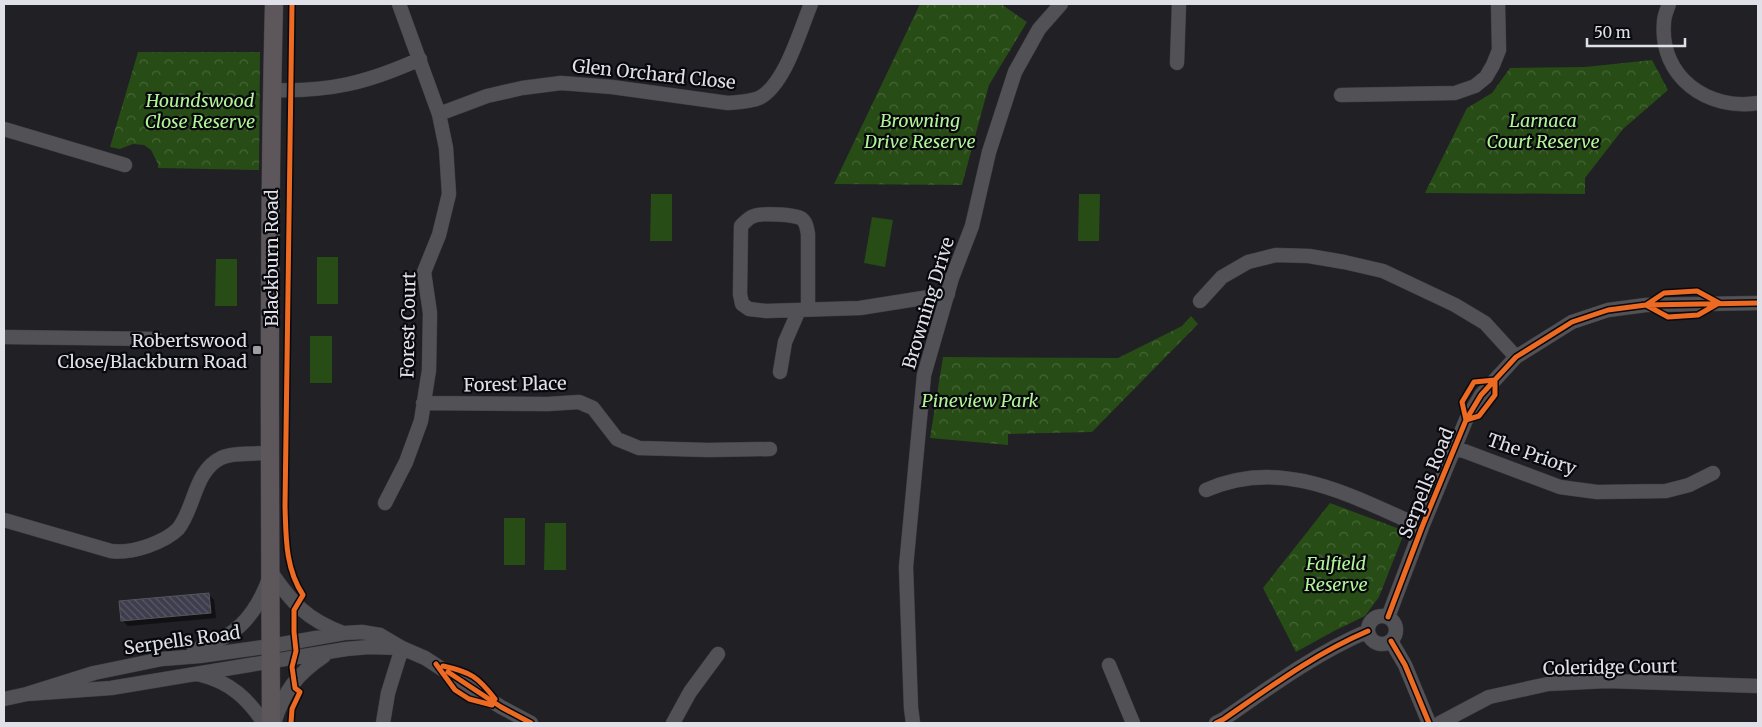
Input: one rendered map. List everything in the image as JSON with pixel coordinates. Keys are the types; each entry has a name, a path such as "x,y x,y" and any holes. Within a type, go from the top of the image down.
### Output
{"main road":[{"name":"Blackburn Road","path":"272,723 270,654 274,4"}],"street":[{"name":"Forest Court","path":"385,503 406,462 421,422 429,370 430,313 424,272 439,235 449,194 446,148 440,114 399,4"},
{"name":"Glen Orchard Close","path":"440,114 486,96 522,88 561,83 612,87 728,103 758,98 769,91 784,70 811,4"},
{"name":"Browning Drive","path":"913,723 907,557 924,374 948,294 972,226 989,152 1015,72 1039,29 1061,4"},
{"path":"1177,63 1178,4"},
{"path":"1341,94 1455,93 1474,86 1486,77 1499,50 1498,4"},
{"path":"1669,4 1664,20 1665,49 1670,62 1678,73 1694,90 1717,101 1750,104 1758,102"},
{"path":"272,90 318,90 362,82 392,72 420,59"},
{"path":"4,129 125,165"},
{"path":"780,372 785,342 804,310 807,227 803,219 796,216 755,215 741,226 740,294 742,304 749,309 804,310 860,308 948,294"},
{"path":"1200,302 1222,278 1248,262 1276,255 1309,256 1344,262 1383,271 1455,304 1485,323 1516,357"},
{"name":"Serpells Road","path":"1388,617 1422,527 1466,420 1481,395 1516,357 1572,322 1608,310 1646,305 1758,302"},
{"path":"4,337 156,339"},
{"name":"Forest Place","path":"423,403 548,404 579,402 593,408 617,439 639,448 770,449"},
{"name":"The Priory","path":"1456,448 1560,487 1597,492 1666,491 1689,485 1713,473"},
{"path":"4,520 106,550 118,552 137,550 162,540 177,529 202,478 218,460 228,456 271,453"},
{"path":"1206,490 1225,482 1262,476 1294,478 1339,491 1422,527"},
{"name":"Serpells Road","path":"271,572 296,606 320,623 344,633"},
{"name":"Blackburn Road","path":"162,659 206,646 232,634 246,620 257,604 271,572"},
{"path":"1383,616 1392,619 1396,628 1391,641 1382,644 1373,640 1368,632 1374,619 1383,616"},
{"name":"Serpells Road","path":"27,694 104,689 193,674 344,633 362,632 376,634 425,658 501,707 530,723"},
{"path":"1222,722 1286,675 1347,640 1368,632"},
{"path":"1391,641 1405,665 1430,723"},
{"name":"Serpells Road","path":"4,699 27,694 94,673 162,659 329,652 357,648 402,648"},
{"path":"383,723 388,692 402,648"},
{"name":"Blackburn Road","path":"272,723 294,682 304,670 329,652"},
{"path":"674,723 690,692 718,654"},
{"path":"1109,665 1133,723"},
{"name":"Serpells Road","path":"193,674 216,680 235,689 247,700 264,723"},
{"name":"Coleridge Court","path":"1440,723 1489,697 1548,684 1607,682 1758,686"}],"green space":[{"name":"Browning Drive Reserve","path":"920,4 1001,4 1027,22 989,85 962,185 834,184"},
{"name":"Houndswood Close Reserve","path":"138,52 260,52 259,170 158,168 151,150 144,145 133,144 120,149 110,147"},
{"name":"Larnaca Court Reserve","path":"1652,60 1668,90 1623,129 1585,178 1585,194 1425,193 1467,108 1492,93 1510,68 1585,67"},
{"path":"651,194 672,194 672,241 650,241"},
{"path":"1079,194 1100,194 1099,241 1078,241"},
{"path":"872,217 893,220 885,267 864,263"},
{"path":"317,257 338,257 338,304 317,304"},
{"path":"216,259 237,259 237,306 215,306"},
{"name":"Pineview Park","path":"1191,316 1198,324 1092,432 1008,434 1008,445 930,438 943,357 1118,358 1182,326"},
{"path":"310,336 332,336 332,383 310,383"},
{"name":"Falfield Reserve","path":"1330,503 1405,531 1379,597 1365,616 1296,652 1263,588"},
{"path":"504,518 525,518 525,565 504,565"},
{"path":"545,523 566,523 566,570 544,570"}],"building":[{"path":"209,593 211,613 121,621 119,601"}],"cycle path":[{"path":"291,723 292,709 300,692 295,688 292,667 296,651 294,610 303,595 297,585 290,563 286,540 285,506 292,4"},
{"path":"1697,291 1719,303 1698,315 1668,317 1646,305 1664,293 1697,291"},
{"path":"1388,617 1422,527 1466,420 1481,395 1516,357 1572,322 1608,310 1646,305 1758,303"},
{"path":"1495,380 1495,395 1479,416 1466,420 1462,402 1474,382 1495,380"},
{"path":"1216,723 1312,660 1368,631"},
{"path":"1391,641 1405,665 1429,723"},
{"path":"436,664 455,690 469,699 492,705"},
{"path":"443,666 473,676 484,685 495,699"},
{"path":"448,672 501,707 531,723"}],"place":[{"name":"Robertswood Close/Blackburn Road","path":"257,350"}]}
